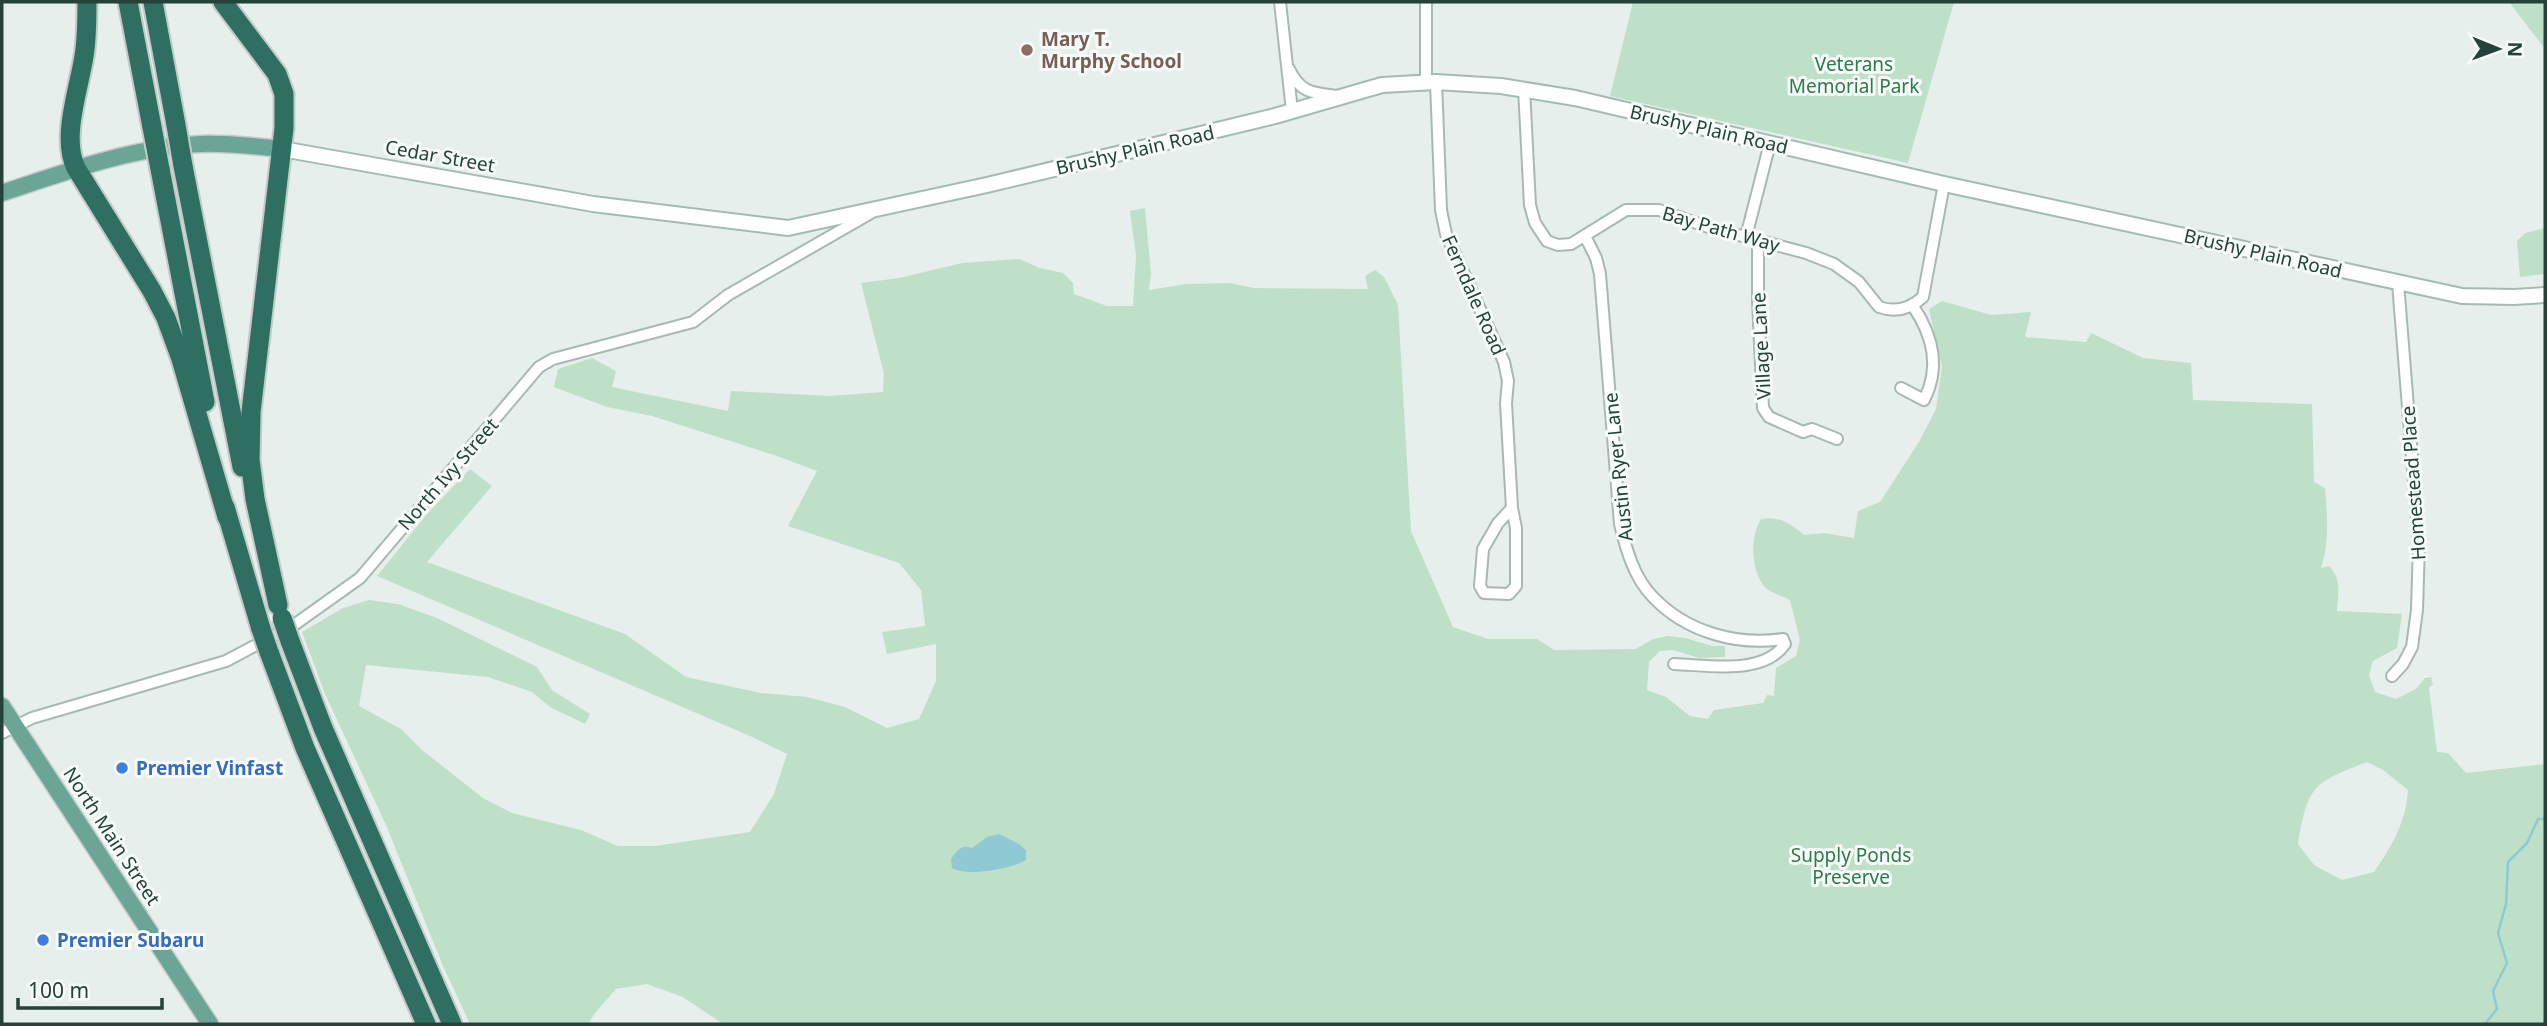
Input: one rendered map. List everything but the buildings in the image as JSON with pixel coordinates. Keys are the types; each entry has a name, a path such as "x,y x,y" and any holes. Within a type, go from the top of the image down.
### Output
{"highway":[{"path":"87,2 85,54 69,142 70,153 76,168 166,318 181,359 269,652 305,748 426,1024"},
{"path":"128,2 228,517"},
{"path":"153,2 253,519 290,641 323,728 452,1024"},
{"path":"223,2 272,67 281,83 285,106 251,412 250,460 255,499 280,611"}],"main road":[{"name":"Brushy Plain Road","path":"875,210 1292,111 1382,85 1431,82 1524,88 1944,184 2462,296 2545,295"},
{"name":"Cedar Street","path":"2,193 76,168 161,149 201,144 282,149 593,204 788,228 875,210"},
{"name":"North Main Street","path":"2,706 9,730 209,1024"}],"street":[{"path":"1280,2 1292,111"},
{"name":"Ferndale Road","path":"1426,2 1441,210 1446,233 1504,362 1508,381 1506,403 1512,508 1516,528 1516,586 1509,594 1484,593 1480,586 1483,549 1498,523 1512,508"},
{"path":"1287,63 1292,75 1308,92 1340,96"},
{"name":"Bay Path Way","path":"1524,88 1530,205 1535,223 1547,241 1558,245 1571,244 1626,210 1659,210 1835,264 1859,282 1879,307 1898,310 1913,306"},
{"path":"1746,237 1770,143"},
{"path":"1901,388 1924,400 1932,384 1933,354 1929,336 1913,306 1923,298 1928,279 1944,184"},
{"name":"North Ivy Street","path":"9,730 32,718 226,661 294,625 360,578 539,367 553,359 692,322 728,295 875,210"},
{"name":"Austin Ryer Lane","path":"1585,236 1596,258 1600,274 1620,524 1626,550 1653,597 1675,615 1704,631 1740,641 1783,639 1786,644 1780,652 1756,663 1674,664"},
{"name":"Village Lane","path":"1758,242 1763,408 1769,417 1803,432 1812,429 1837,439"},
{"name":"Homestead Place","path":"2392,676 2403,664 2412,647 2417,610 2419,544 2398,283"}],"green space":[{"name":"Veterans Memorial Park","path":"1633,2 1954,2 1908,163 1610,96"},
{"path":"2509,2 2545,2 2545,49"},
{"name":"Supply Ponds Preserve","path":"1145,208 1151,273 1149,290 1186,284 1229,283 1254,288 1368,289 1365,276 1375,270 1384,277 1398,305 1411,531 1453,627 1488,639 1537,639 1554,650 1636,649 1653,639 1668,636 1712,646 1725,646 1725,657 1699,658 1673,650 1660,651 1649,662 1647,690 1666,697 1690,716 1708,719 1714,710 1763,703 1767,695 1774,696 1776,668 1796,656 1800,640 1790,600 1767,589 1756,572 1753,544 1757,526 1761,519 1773,519 1784,521 1804,535 1824,533 1854,538 1858,511 1880,502 1919,442 1936,409 1942,367 1929,309 1942,301 1991,315 2031,312 2025,337 2086,342 2091,333 2143,358 2191,363 2193,400 2312,404 2314,482 2325,488 2327,538 2321,568 2329,566 2336,576 2337,611 2402,614 2397,648 2373,661 2369,675 2375,692 2396,699 2416,689 2425,678 2431,677 2433,684 2429,688 2437,752 2448,753 2466,773 2545,764 2545,1024 723,1024 683,997 647,984 616,989 588,1024 470,1024 443,966 386,825 325,694 302,632 343,608 369,600 398,604 437,618 537,667 552,690 590,714 585,724 550,707 532,692 488,677 366,665 359,706 401,729 422,750 483,798 512,813 581,830 618,846 655,846 750,832 774,794 787,754 377,576 427,514 470,469 492,486 427,562 625,634 686,677 761,693 807,697 845,707 887,728 919,719 936,681 936,644 887,654 882,632 925,626 921,590 899,563 788,526 817,471 652,416 607,407 554,387 558,369 592,358 616,371 612,387 728,411 731,391 829,396 883,392 884,374 861,283 899,278 962,263 1019,259 1040,268 1063,273 1073,283 1074,294 1107,306 1133,306 1136,256 1130,211","holes":["2367,762 2383,770 2408,790 2407,802 2397,833 2374,872 2342,880 2314,865 2298,844 2305,810 2316,789 2334,776"]},
{"path":"2545,228 2545,274 2520,277 2517,241 2525,233"}],"water":[{"path":"999,834 1026,850 1026,860 989,871 968,872 952,868 951,859 960,849 972,848 987,837"}],"waterway":[{"path":"2485,1024 2497,1009 2493,991 2507,963 2498,933 2506,904 2508,862 2527,843 2538,819 2545,819"}],"place":[{"name":"Mary T. Murphy School","path":"1027,50"},
{"name":"Premier Vinfast","path":"122,768"},
{"name":"Premier Subaru","path":"43,940"}]}
